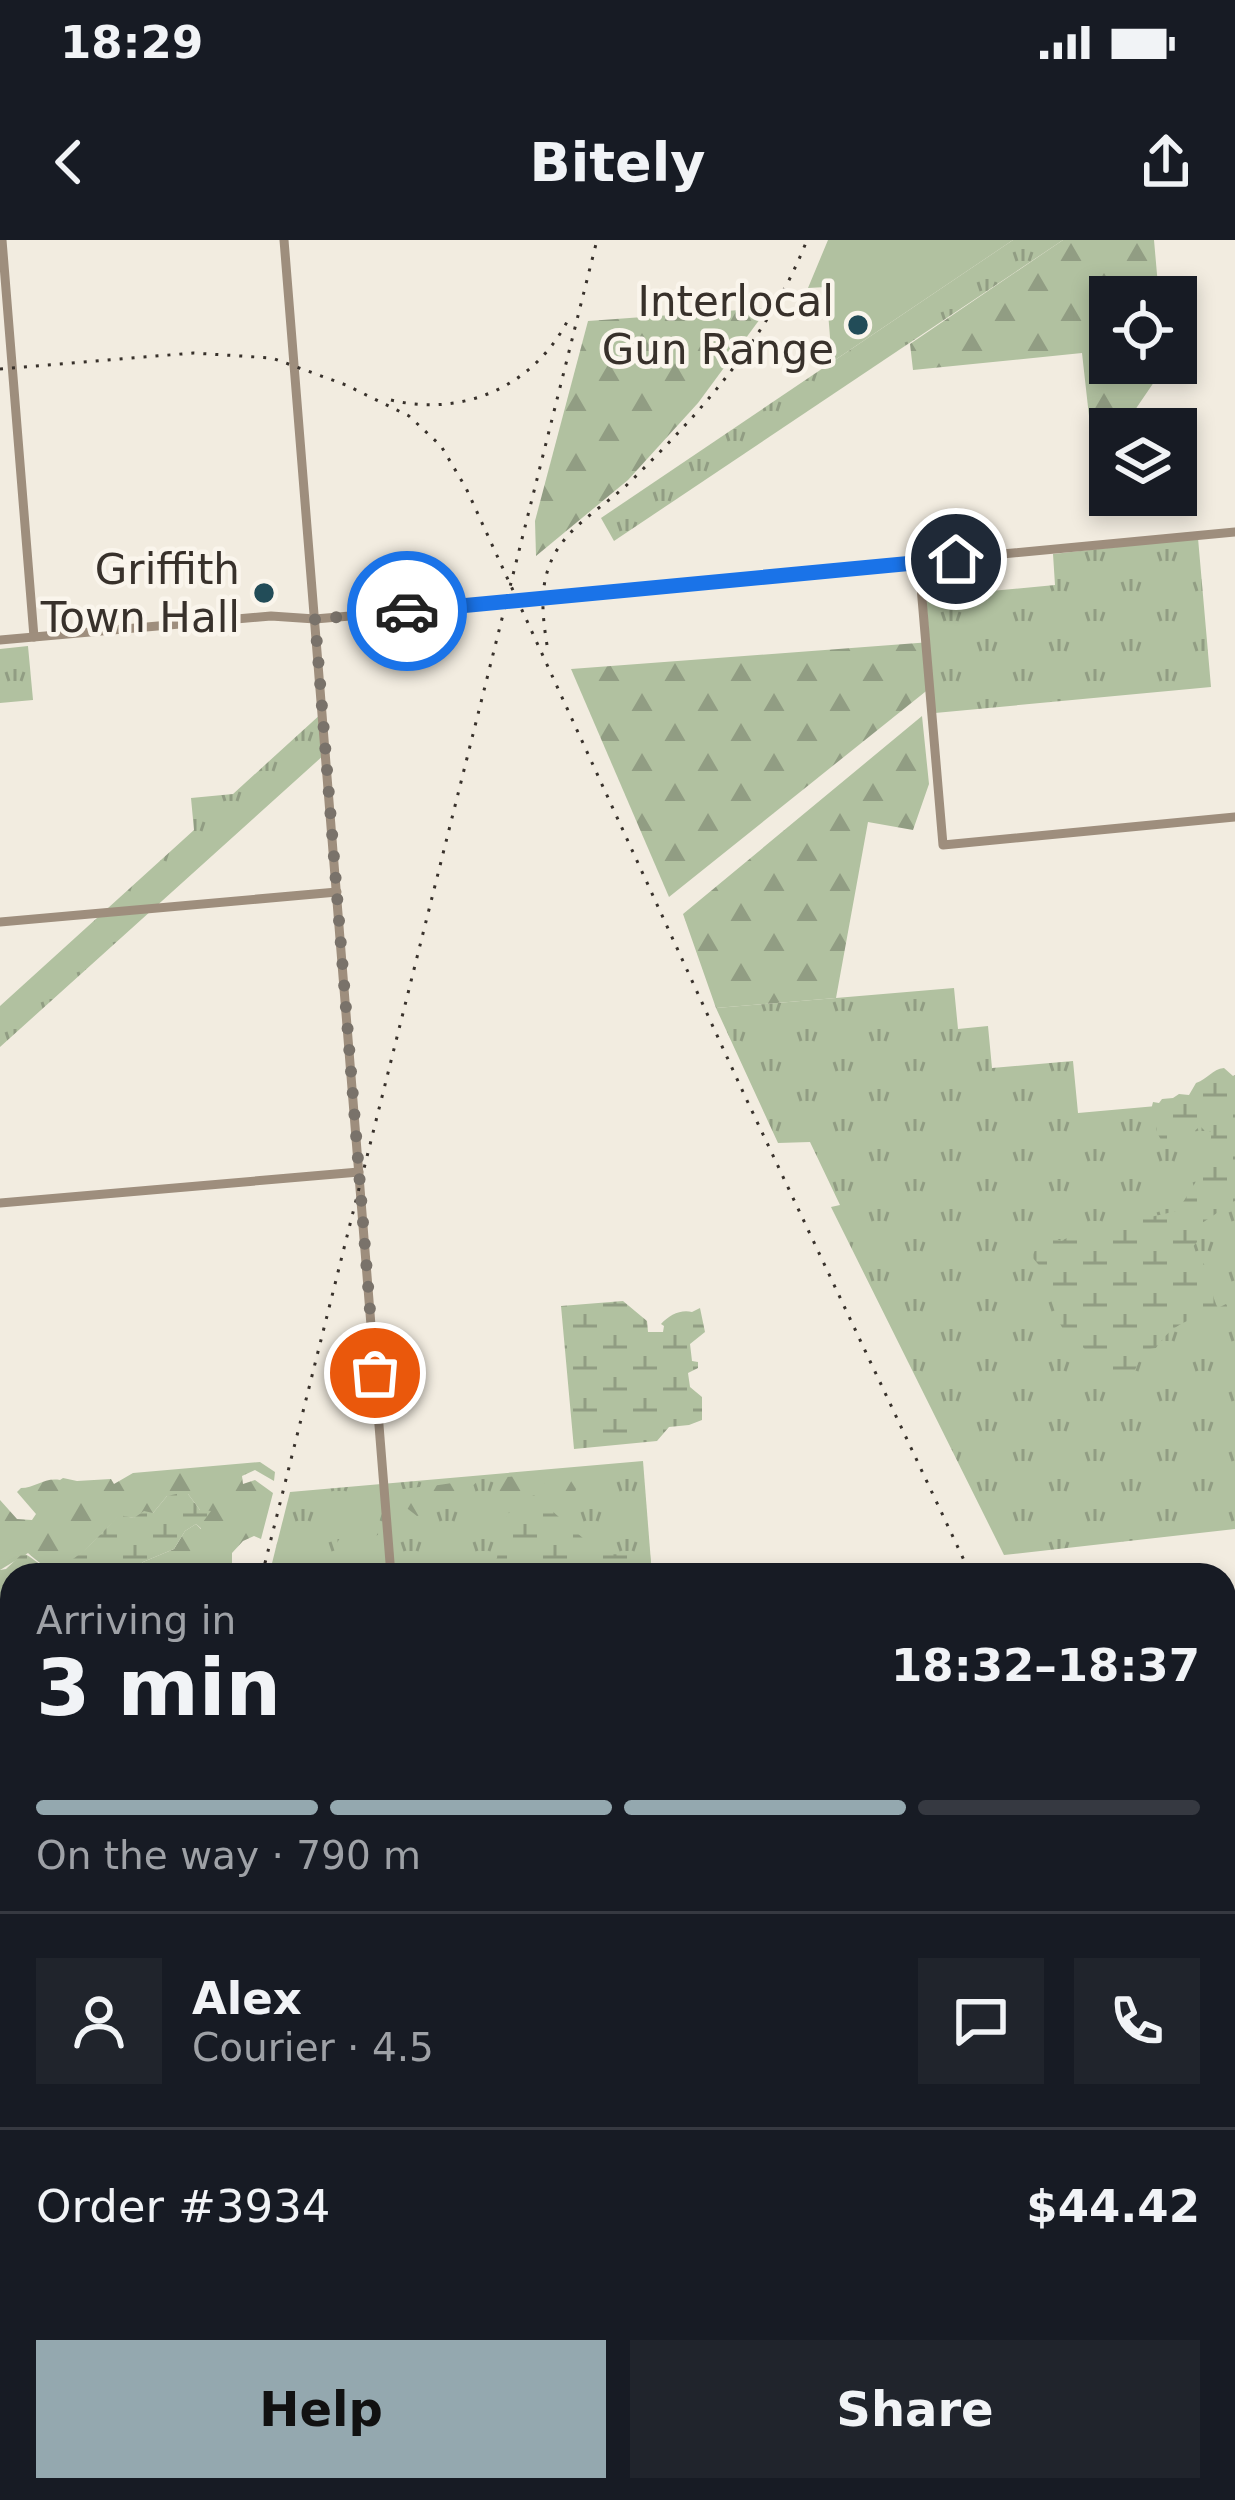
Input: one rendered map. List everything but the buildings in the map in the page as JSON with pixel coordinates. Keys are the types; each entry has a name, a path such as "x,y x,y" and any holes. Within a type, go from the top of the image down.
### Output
{"street":[{"path":"2,240 34,637"},
{"path":"284,240 390,1563"},
{"path":"0,640 271,616 315,619 1235,532"},
{"path":"919,563 943,845 1235,817"},
{"path":"0,922 337,892"},
{"path":"0,1203 359,1172"}],"green space":[{"name":"Interlocal Gun Range","path":"828,240 1013,240 832,362 826,287 808,288"},
{"path":"1013,240 1063,240 614,541 601,518"},
{"path":"1063,240 1154,240 1157,276 1089,276 1089,384 1153,384 1136,408 1089,408 1089,416 1082,353 913,370 910,344"},
{"path":"768,308 698,403 628,480 536,556 535,521 588,321"},
{"path":"1198,538 1211,687 935,713 926,597 1055,585 1053,554"},
{"path":"931,642 930,688 669,897 571,669"},
{"path":"28,646 33,700 0,703 0,649"},
{"path":"322,713 325,754 0,1047 0,1006 194,830 191,798 233,794"},
{"path":"922,716 929,784 913,830 868,822 836,998 716,1008 683,914"},
{"path":"954,988 958,1029 988,1026 992,1068 1073,1061 1078,1113 1235,1099 1235,1529 1004,1555 831,1207 840,1205 810,1142 778,1143 716,1008"},
{"path":"1224,1068 1235,1075 1235,1201 1202,1223 1189,1251 1209,1272 1218,1308 1226,1304 1232,1314 1230,1323 1206,1324 1203,1315 1188,1320 1156,1348 1144,1350 1134,1372 1116,1382 1108,1374 1101,1377 1084,1348 1067,1336 1059,1322 1050,1278 1032,1257 1036,1248 1032,1241 1044,1232 1061,1241 1077,1223 1096,1231 1118,1215 1124,1223 1177,1211 1205,1163 1211,1131 1200,1126 1180,1139 1177,1148 1169,1147 1156,1129 1153,1102 1189,1095 1196,1083"},
{"path":"623,1301 647,1321 648,1332 663,1332 661,1324 671,1315 700,1308 705,1332 690,1344 698,1368 688,1373 690,1387 702,1397 702,1420 669,1427 657,1441 574,1449 561,1306"},
{"path":"643,1461 651,1563 272,1563 290,1492"},
{"path":"260,1462 275,1472 274,1481 255,1470 242,1476 243,1484 255,1480 273,1493 261,1539 254,1536 243,1541 232,1553 232,1563 142,1563 174,1549 185,1531 196,1524 201,1529 200,1510 188,1494 167,1496 153,1513 119,1516 68,1563 40,1563 28,1553 12,1563 0,1563 0,1500 17,1519 32,1520 36,1514 17,1492 21,1488 63,1478 111,1479 114,1484 133,1473"},
{"path":"551,1472 571,1481 576,1489 572,1503 577,1509 560,1516 541,1500 545,1484 537,1481 529,1485 531,1496 516,1504 508,1493 497,1495 493,1479 499,1476"},
{"path":"478,1481 448,1502 431,1504 422,1515 404,1506 391,1515 380,1514 378,1535 360,1539 360,1545 339,1558 335,1546 347,1527 365,1524 361,1513 371,1502 395,1491"},
{"path":"188,1494 200,1510 211,1511 203,1530 196,1524 185,1531 174,1549 142,1563 66,1563 119,1515 134,1518 144,1511 153,1513 167,1496"},
{"path":"534,1495 601,1554 650,1555 651,1563 494,1563 500,1529 513,1506"},
{"path":"23,1553 39,1563 12,1563"}],"railway":[{"path":"265,1563 597,240"},
{"path":"547,645 543,599 554,555 710,397 755,338 807,240"},
{"path":"391,400 446,404 496,390 539,360 570,316"},
{"path":"0,369 193,353 272,358 346,385 409,416 441,446 466,488 965,1563"}],"way so far":[{"path":"375,1373 315,619 407,611"}],"place":[{"name":"Interlocal Gun Range","path":"858,325"},
{"name":"Griffith Town Hall","path":"264,593"}],"route":[{"path":"407,611 956,559"}]}
